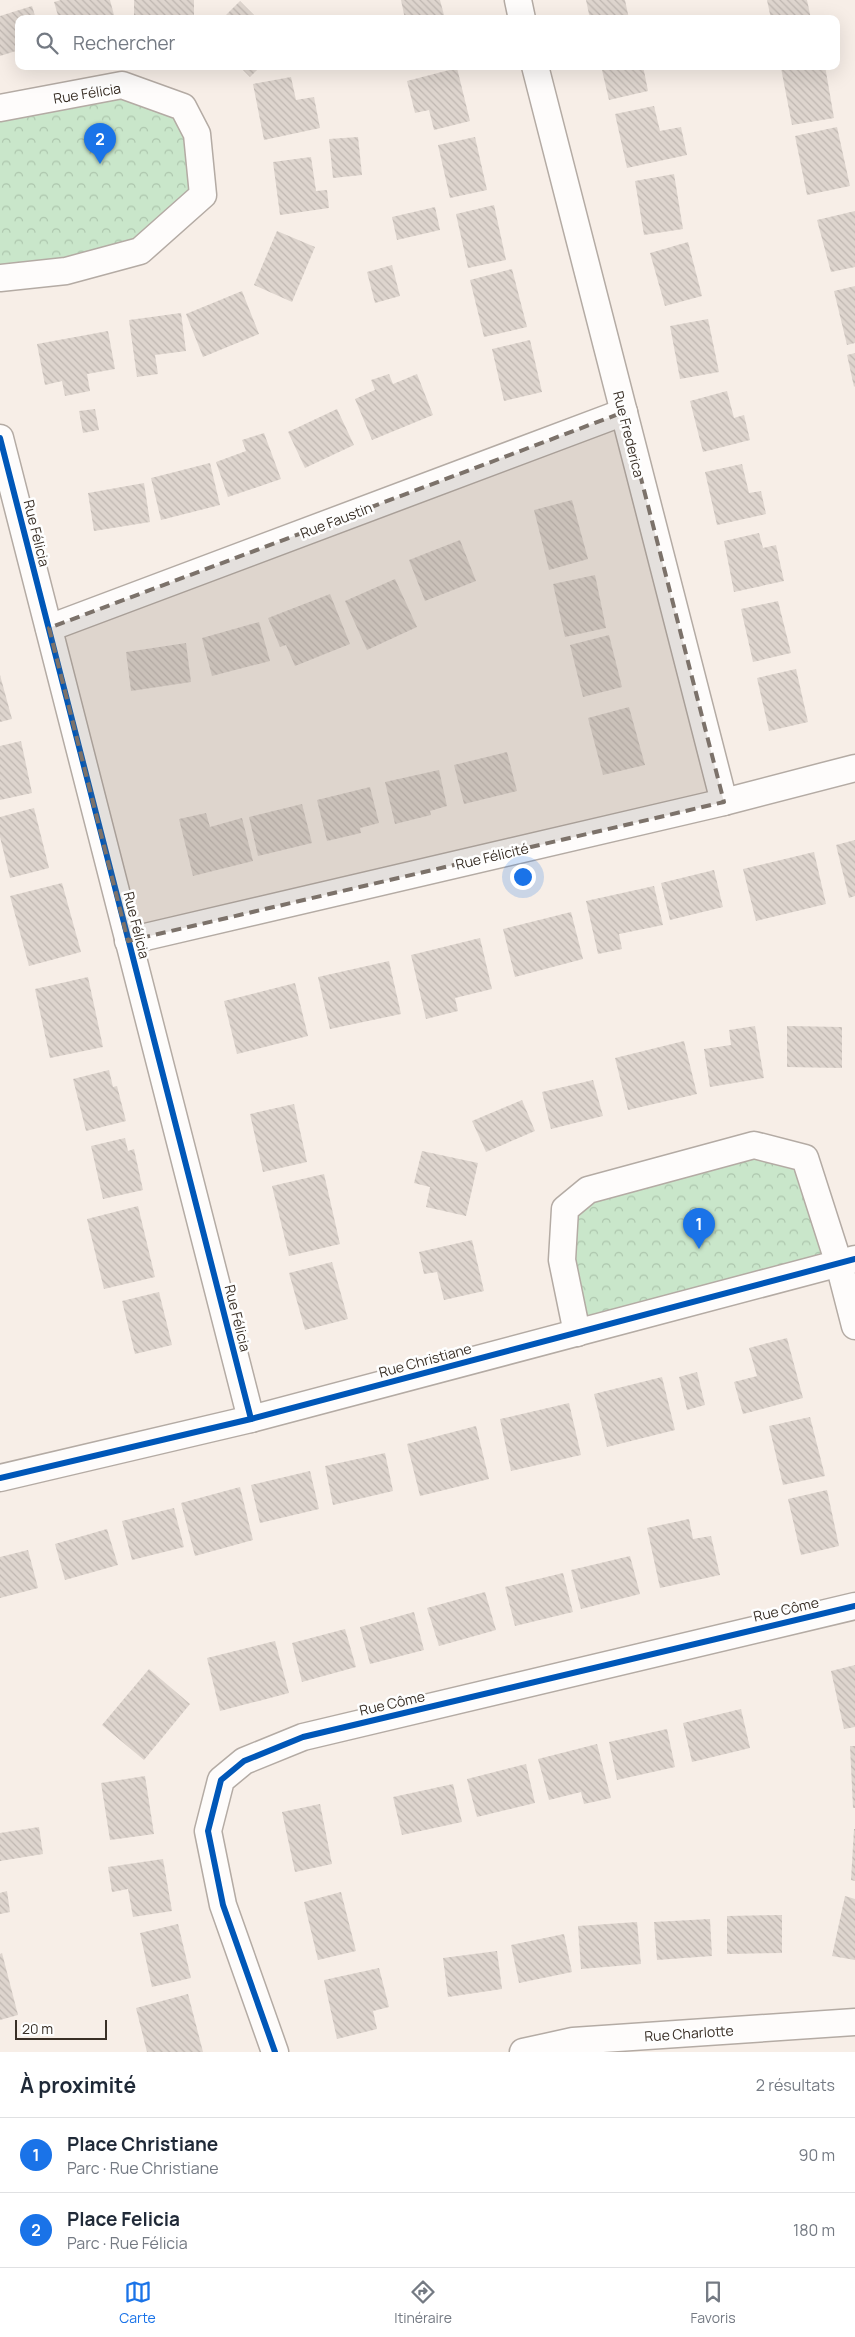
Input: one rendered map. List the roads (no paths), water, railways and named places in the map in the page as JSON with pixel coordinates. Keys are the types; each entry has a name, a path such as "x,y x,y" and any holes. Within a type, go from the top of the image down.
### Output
{"street":[{"path":"518,0 521,15"},
{"name":"Rue Frederica","path":"536,70 724,802"},
{"name":"Rue Félicia","path":"0,108 122,85 183,107 197,134 203,195 140,251 66,271 0,278"},
{"name":"Rue Faustin","path":"49,628 624,412"},
{"name":"Rue Félicia","path":"0,438 251,1419"},
{"name":"Rue Félicité","path":"128,941 724,802 855,768"},
{"path":"577,1333 562,1260 566,1209 588,1190 754,1145 805,1158 847,1261 855,1326"},
{"name":"Rue Christiane","path":"0,1478 251,1419 847,1261"},
{"name":"Rue Côme","path":"275,2052 224,1905 208,1831 221,1780 244,1761 304,1736 855,1606"},
{"name":"Rue Charlotte","path":"523,2052 573,2041 855,2022"}],"place":[{"name":"Place Felicia","path":"100,164"},
{"name":"Place Christiane","path":"699,1249"}]}
